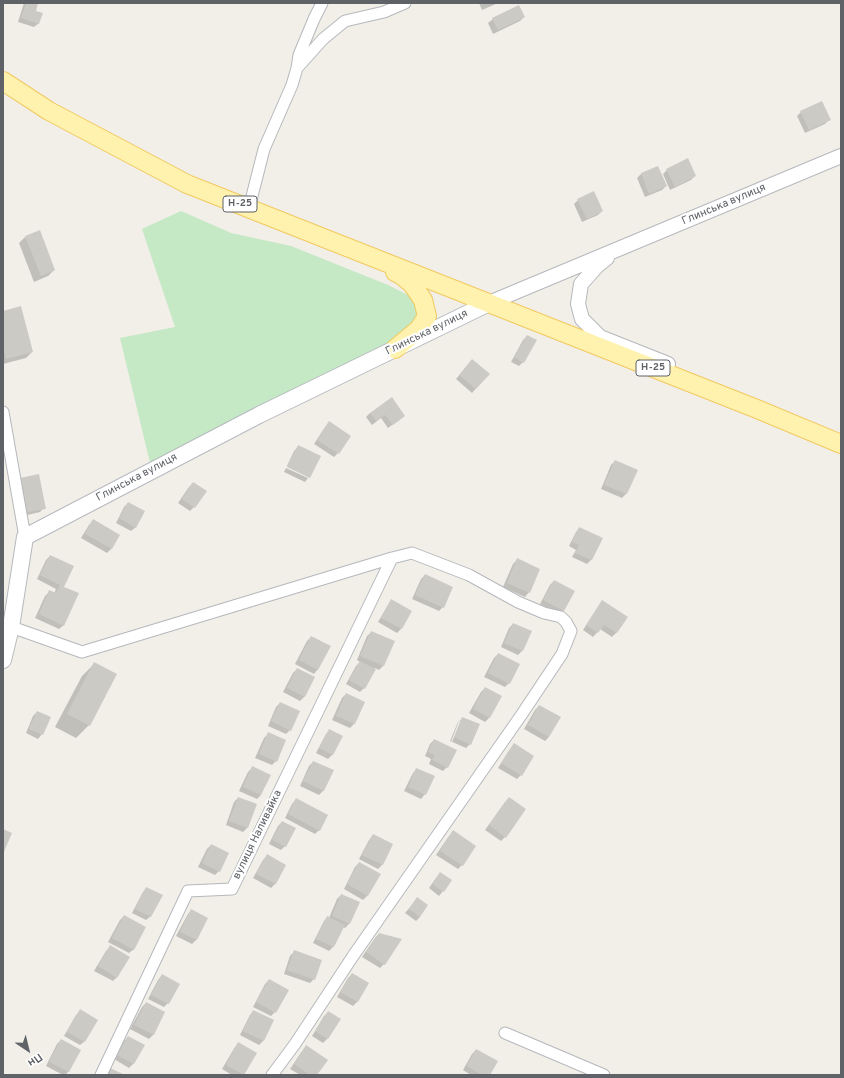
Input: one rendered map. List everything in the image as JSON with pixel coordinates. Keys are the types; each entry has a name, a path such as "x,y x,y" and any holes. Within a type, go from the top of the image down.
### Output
{"main road":[{"name":"Н-25","path":"3,80 49,112 180,180 841,444"},
{"path":"344,245 349,252 401,275 412,284 423,300 427,316 419,329 395,349"},
{"name":"Глинська вулиця","path":"25,537 259,415 489,303"},
{"path":"3,660 7,626 25,537"}],"street":[{"path":"249,208 264,148 292,85 298,68 299,55 322,3"},
{"path":"298,68 323,39 345,21 384,12 405,3"},
{"name":"Глинська вулиця","path":"489,303 841,156"},
{"path":"616,250 597,266 581,284 578,304 582,319 600,337 705,380 757,410"},
{"path":"3,412 25,537"},
{"path":"7,626 82,652 412,553 469,575 518,602 544,613 561,617 566,622 571,631 562,654 522,714 353,956 295,1044 272,1075"},
{"name":"вулиця Наливайка","path":"101,1075 188,891 232,888 392,558"},
{"path":"505,1033 604,1075"}],"green space":[{"path":"181,211 231,233 291,246 388,285 414,298 424,326 152,471 120,338 175,327 142,229"}],"building":[{"path":"26,3 38,3 36,11 43,13 39,24 21,18"},
{"path":"519,5 525,17 498,30 492,18"},
{"path":"822,101 831,120 809,130 800,111"},
{"path":"688,158 696,176 675,187 666,169"},
{"path":"658,166 667,186 649,194 641,173"},
{"path":"594,191 603,211 587,219 577,199"},
{"path":"40,230 55,270 41,276 25,236"},
{"path":"21,306 33,352 6,359 3,348 3,311"},
{"path":"527,335 537,340 524,363 514,357"},
{"path":"472,359 490,374 476,389 459,375"},
{"path":"392,397 405,416 393,425 385,415 376,421 370,413"},
{"path":"329,421 351,436 339,454 317,440"},
{"path":"298,445 321,456 310,478 287,467"},
{"path":"615,460 638,470 627,494 604,485"},
{"path":"39,474 46,509 27,512 20,478"},
{"path":"193,482 207,491 195,508 182,499"},
{"path":"128,502 145,511 136,528 119,518"},
{"path":"93,519 120,535 112,549 85,534"},
{"path":"579,527 603,538 592,560 575,553 579,545 572,542"},
{"path":"50,555 74,566 64,587 79,593 64,626 39,614 49,590 56,593 60,585 40,575"},
{"path":"517,558 540,569 530,593 507,583"},
{"path":"425,574 453,587 444,608 415,595"},
{"path":"554,580 575,591 564,611 543,600"},
{"path":"391,599 412,611 402,629 381,618"},
{"path":"602,600 628,617 617,633 604,625 598,633 586,625"},
{"path":"513,623 532,631 523,651 504,643"},
{"path":"371,631 395,641 384,666 360,656"},
{"path":"311,636 331,646 318,670 299,660"},
{"path":"498,653 520,664 510,684 488,673"},
{"path":"360,661 376,669 365,689 349,680"},
{"path":"94,662 117,674 90,726 67,714"},
{"path":"297,668 315,677 305,697 287,688"},
{"path":"485,687 502,696 490,718 473,709"},
{"path":"346,693 365,702 355,724 336,716"},
{"path":"280,702 300,711 291,731 271,721"},
{"path":"539,705 561,717 549,737 528,725"},
{"path":"37,711 51,717 43,735 29,729"},
{"path":"462,717 480,724 471,745 454,737"},
{"path":"329,729 343,736 333,755 319,748"},
{"path":"268,732 286,740 277,762 259,754"},
{"path":"434,739 457,750 448,768 432,760 435,755 428,752"},
{"path":"514,743 534,756 522,776 501,763"},
{"path":"313,761 334,770 324,791 303,781"},
{"path":"252,766 271,775 261,795 243,787"},
{"path":"416,768 435,776 426,795 408,787"},
{"path":"238,797 257,804 248,828 229,821"},
{"path":"509,797 526,809 506,838 489,825"},
{"path":"296,798 328,815 320,831 288,814"},
{"path":"282,821 296,828 286,847 272,840"},
{"path":"3,829 12,833 3,854"},
{"path":"453,830 476,846 463,866 440,851"},
{"path":"373,834 393,844 383,865 362,855"},
{"path":"211,844 229,853 220,872 202,863"},
{"path":"267,854 286,865 276,884 256,874"},
{"path":"359,862 381,874 368,896 347,884"},
{"path":"440,872 452,880 444,892 432,884"},
{"path":"146,887 163,895 151,917 135,909"},
{"path":"341,894 360,902 350,924 332,916"},
{"path":"417,897 428,905 420,917 409,909"},
{"path":"191,909 208,918 197,940 180,932"},
{"path":"124,915 146,927 134,950 112,938"},
{"path":"327,916 345,925 334,947 316,939"},
{"path":"379,933 402,939 385,965 366,952"},
{"path":"110,945 130,957 117,978 98,966"},
{"path":"294,950 322,960 315,980 287,970"},
{"path":"352,973 369,983 358,1002 340,992"},
{"path":"162,974 180,984 169,1004 151,995"},
{"path":"269,979 289,990 276,1013 256,1002"},
{"path":"146,1002 165,1012 154,1035 134,1025"},
{"path":"80,1009 98,1020 85,1042 67,1032"},
{"path":"253,1010 274,1020 264,1041 243,1031"},
{"path":"328,1011 341,1019 328,1039 315,1031"},
{"path":"128,1036 145,1045 134,1064 117,1055"},
{"path":"61,1039 81,1050 69,1072 49,1062"},
{"path":"238,1042 257,1053 244,1075 226,1065"},
{"path":"306,1045 328,1060 317,1075 310,1075 294,1064"},
{"path":"476,1049 498,1061 490,1075 482,1075 467,1066"},
{"path":"110,1068 125,1075 106,1075"}]}
